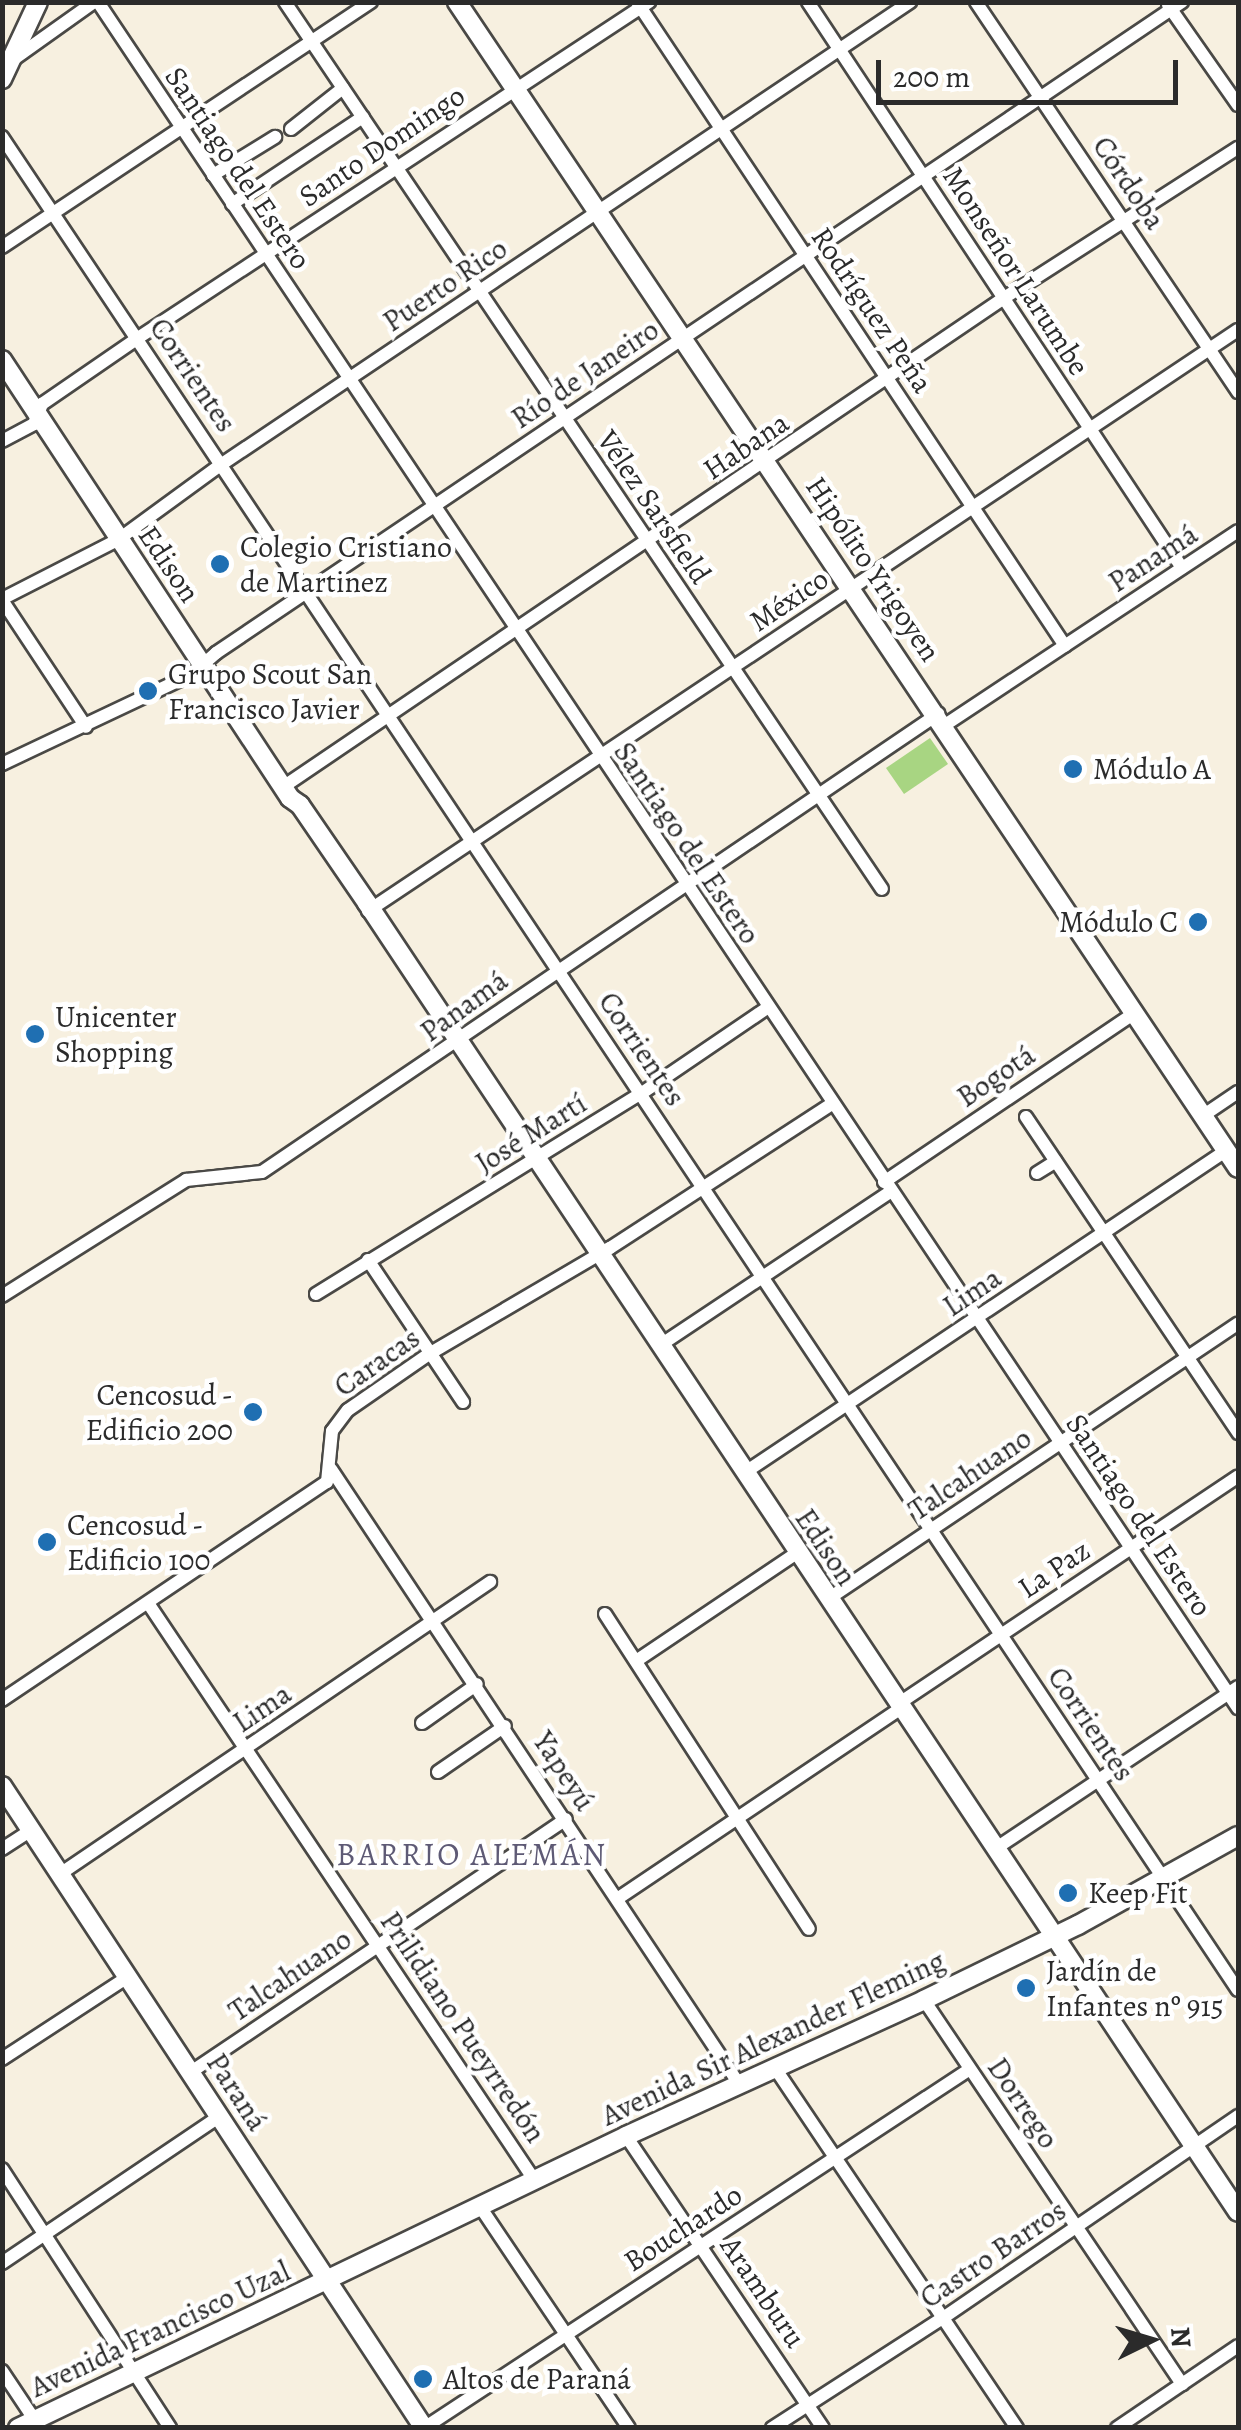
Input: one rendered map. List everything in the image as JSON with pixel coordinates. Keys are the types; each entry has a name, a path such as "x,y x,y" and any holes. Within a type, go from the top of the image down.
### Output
{"street":[{"path":"2,79 38,2"},
{"path":"11,61 96,2"},
{"name":"Santiago del Estero","path":"96,2 1060,1444 1234,1690 1238,1708"},
{"name":"Vélez Sarsfield","path":"286,2 882,890"},
{"path":"2,247 371,2"},
{"name":"Hipólito Yrigoyen","path":"457,2 942,720 1238,1168"},
{"name":"Monseñor Larumbe","path":"808,2 1182,568"},
{"name":"Puerto Rico","path":"2,599 119,539 222,464 910,2"},
{"name":"Córdoba","path":"976,2 1238,392"},
{"name":"Santo Domingo","path":"2,441 34,424 42,404 138,338 642,4"},
{"name":"Rodríguez Peña","path":"642,4 1065,646"},
{"path":"1174,5 1238,105"},
{"name":"Río de Janeiro","path":"2,764 86,727 204,665 1174,5"},
{"path":"290,129 343,88"},
{"path":"232,204 363,117"},
{"name":"Corrientes","path":"2,137 1238,1990"},
{"path":"213,175 275,137"},
{"name":"Habana","path":"287,793 390,715 768,462 1004,298 1238,148"},
{"name":"México","path":"368,911 1238,330"},
{"name":"Edison","path":"2,360 287,793 291,808 326,862 359,909 368,911 1238,2212"},
{"name":"Panamá","path":"2,1296 186,1180 262,1172 818,794 1065,646 1238,532"},
{"path":"2,599 86,727"},
{"name":"José Martí","path":"316,1294 642,1094 767,1008"},
{"name":"Bogotá","path":"659,1346 1136,1012"},
{"path":"1204,1115 1238,1092"},
{"name":"Caracas","path":"331,1469 328,1446 335,1424 429,1354 598,1255 832,1104"},
{"path":"1026,1116 1238,1433"},
{"name":"Lima","path":"744,1473 1227,1150"},
{"path":"1038,1173 1056,1161"},
{"path":"368,1260 463,1402"},
{"name":"Talcahuano","path":"828,1599 1238,1324"},
{"path":"2,1700 327,1482 331,1469"},
{"name":"Yapeyú","path":"331,1469 505,1726 738,2084"},
{"name":"La Paz","path":"617,1899 741,1819 1002,1634 1238,1476"},
{"path":"636,1661 797,1554"},
{"name":"Lima","path":"60,1874 490,1582"},
{"name":"Prilidiano Pueyrredón","path":"148,1603 536,2180"},
{"path":"605,1614 809,1929"},
{"path":"422,1722 477,1684"},
{"path":"995,1849 1234,1690"},
{"path":"438,1772 505,1726"},
{"name":"Paraná","path":"2,1786 424,2428"},
{"name":"Talcahuano","path":"191,2072 566,1819"},
{"path":"2,1850 31,1830"},
{"name":"Avenida Sir Alexander Fleming","path":"326,2281 626,2136 924,2000 1056,1935 1238,1836"},
{"path":"2,2059 128,1977"},
{"name":"Dorrego","path":"924,2000 1182,2384"},
{"path":"776,2068 1017,2428"},
{"name":"Bouchardo","path":"424,2428 970,2069"},
{"path":"2,2263 220,2116"},
{"name":"Castro Barros","path":"772,2428 943,2318 1238,2116"},
{"name":"Aramburu","path":"626,2136 823,2428"},
{"path":"2,2169 170,2428"},
{"path":"481,2208 628,2428"},
{"name":"Avenida Francisco Uzal","path":"30,2425 326,2281"},
{"path":"1117,2428 1238,2346"},
{"path":"2,2371 30,2425"}],"green space":[{"path":"930,738 948,764 904,794 886,768"}],"place":[{"name":"Colegio Cristiano de Martinez","path":"220,564"},
{"name":"Grupo Scout San Francisco Javier","path":"148,691"},
{"name":"Módulo A","path":"1073,769"},
{"name":"Módulo C","path":"1198,922"},
{"name":"Unicenter Shopping","path":"35,1034"},
{"name":"Cencosud - Edificio 200","path":"253,1412"},
{"name":"Cencosud - Edificio 100","path":"47,1542"},
{"name":"Keep Fit","path":"1068,1893"},
{"name":"Jardín de Infantes nº 915","path":"1026,1988"},
{"name":"Altos de Paraná","path":"423,2379"}],"district":[{"name":"BARRIO ALEMÁN","path":"472,1854"}]}
